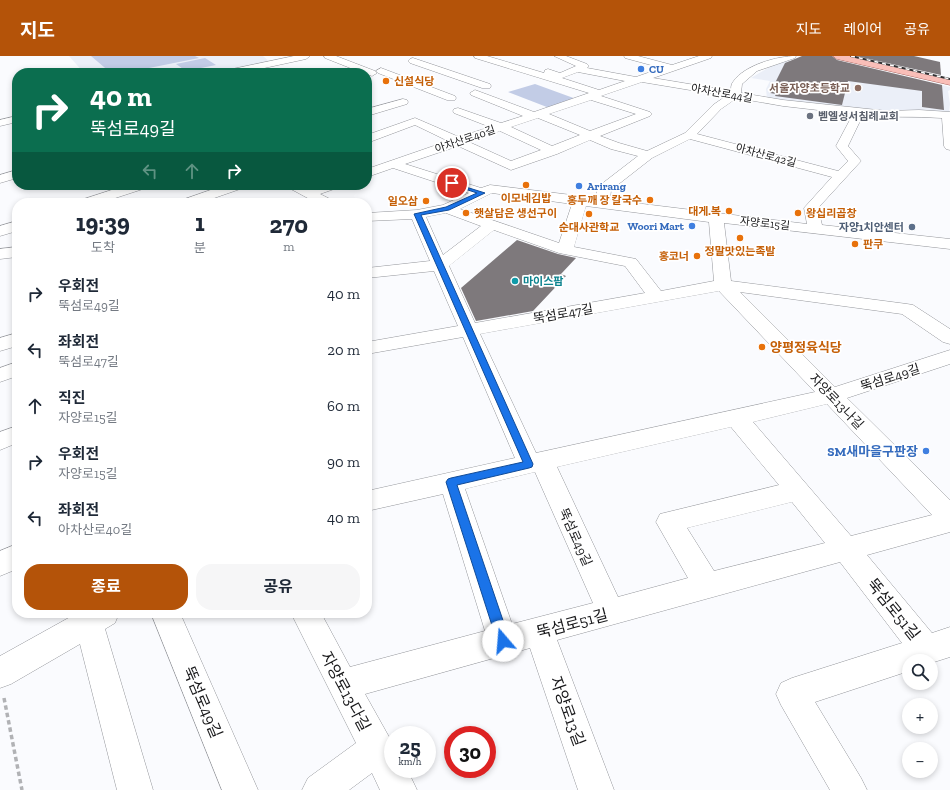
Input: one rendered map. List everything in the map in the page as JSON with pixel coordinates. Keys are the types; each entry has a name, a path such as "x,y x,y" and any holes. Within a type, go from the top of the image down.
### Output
{"main road":[{"path":"837,56 950,82"},
{"path":"861,56 950,76"}],"street":[{"path":"262,56 271,63"},
{"path":"250,68 306,56"},
{"path":"328,56 360,68"},
{"path":"428,56 410,62 486,86"},
{"path":"372,137 414,122 460,141 511,166 646,114 595,95 478,56"},
{"path":"496,62 514,56"},
{"path":"537,69 560,76 584,66 558,56"},
{"path":"628,56 671,68"},
{"name":"아차산로40길","path":"372,171 708,56"},
{"path":"603,204 604,189 648,155 689,135 717,107 735,95 737,83 754,69 792,56"},
{"path":"341,61 354,58"},
{"path":"373,73 394,67"},
{"path":"577,69 638,80"},
{"path":"373,73 451,98"},
{"name":"아차산로44길","path":"638,80 783,103 859,112 948,115 950,146"},
{"path":"475,93 592,136 615,146 648,155"},
{"path":"372,111 403,102"},
{"path":"458,111 501,127 553,151"},
{"path":"815,228 811,208 823,193 842,176 855,160 842,146 859,112"},
{"path":"0,123 12,120"},
{"name":"아차산로42길","path":"689,135 842,176"},
{"path":"392,164 482,193"},
{"path":"0,179 12,175"},
{"name":"자양로15길","path":"372,216 417,214 447,209 490,189 716,218 950,244"},
{"path":"101,198 126,190"},
{"path":"201,198 224,190"},
{"path":"303,190 318,198"},
{"path":"309,193 318,190"},
{"path":"580,201 565,250 630,262 657,297"},
{"name":"자양로15길","path":"447,209 565,250"},
{"path":"417,214 469,330 535,463"},
{"path":"716,218 723,285 906,309 950,338"},
{"path":"372,272 440,265 492,224"},
{"path":"0,231 12,227"},
{"path":"0,254 12,253"},
{"name":"뚝섬로47길","path":"372,347 723,285"},
{"name":"자양로13나길","path":"723,285 950,517"},
{"path":"0,345 12,341"},
{"name":"뚝섬로49길","path":"372,500 831,396 950,357"},
{"path":"0,376 12,371"},
{"path":"736,417 846,549"},
{"path":"0,441 12,436"},
{"name":"뚝섬로49길","path":"535,463 611,612"},
{"path":"451,482 503,641"},
{"path":"708,586 670,522 798,491"},
{"name":"뚝섬로51길","path":"343,684 950,521"},
{"name":"뚝섬로51길","path":"846,549 938,646"},
{"path":"0,564 12,558"},
{"path":"1,683 91,618"},
{"path":"94,618 135,790"},
{"name":"뚝섬로49길","path":"167,618 240,790"},
{"name":"자양로13다길","path":"307,618 399,790"},
{"name":"자양로13길","path":"539,631 596,790"},
{"path":"849,790 792,694 938,646"},
{"path":"320,790 377,748"}],"path":[{"path":"1,683 22,790"}],"shaded area":[{"path":"69,56 263,56 271,63 250,68 80,68"},
{"path":"91,56 195,56 199,58 149,68 105,68"},
{"path":"205,58 216,65 201,68 182,68 176,64"},
{"name":"서울자양초등학교","path":"786,61 818,68 926,84 934,83 950,87 950,90 948,91 950,104 949,112 885,113 767,99 766,89 770,81 751,78 771,66"},
{"path":"535,84 579,100 552,109 508,92"}],"building":[{"path":"802,56 832,56 837,60 942,85 944,110 922,107 922,91 848,81 842,105 775,96 776,94 770,93 785,63"},
{"path":"856,56 914,56 940,62 941,75"},
{"name":"마이스팜","path":"517,240 558,254 576,258 561,274 566,276 533,311 476,321 461,288"}],"railway":[{"path":"851,56 950,79"}],"place":[{"name":"CU","path":"641,69"},
{"name":"신설식당","path":"386,81"},
{"name":"서울자양초등학교","path":"858,88"},
{"name":"벧엘성서침례교회","path":"810,116"},
{"name":"이모네김밥","path":"526,185"},
{"name":"Arirang","path":"579,186"},
{"name":"홍두깨 장 칼국수","path":"650,200"},
{"name":"일오삼","path":"426,201"},
{"name":"대게.복","path":"729,211"},
{"name":"햇살담은 생선구이","path":"466,213"},
{"name":"왕십리곱창","path":"798,213"},
{"name":"순대사관학교","path":"589,214"},
{"name":"Woori Mart","path":"692,226"},
{"name":"자양1치안센터","path":"912,227"},
{"name":"정말맛있는족발","path":"740,238"},
{"name":"판쿠","path":"855,244"},
{"name":"홍코너","path":"697,256"},
{"name":"마이스팜","path":"515,281"},
{"name":"양평정육식당","path":"762,347"},
{"name":"SM새마을구판장","path":"926,451"}],"route":[{"path":"452,183 482,193 447,209 417,214 529,464 451,482 503,641"}]}
